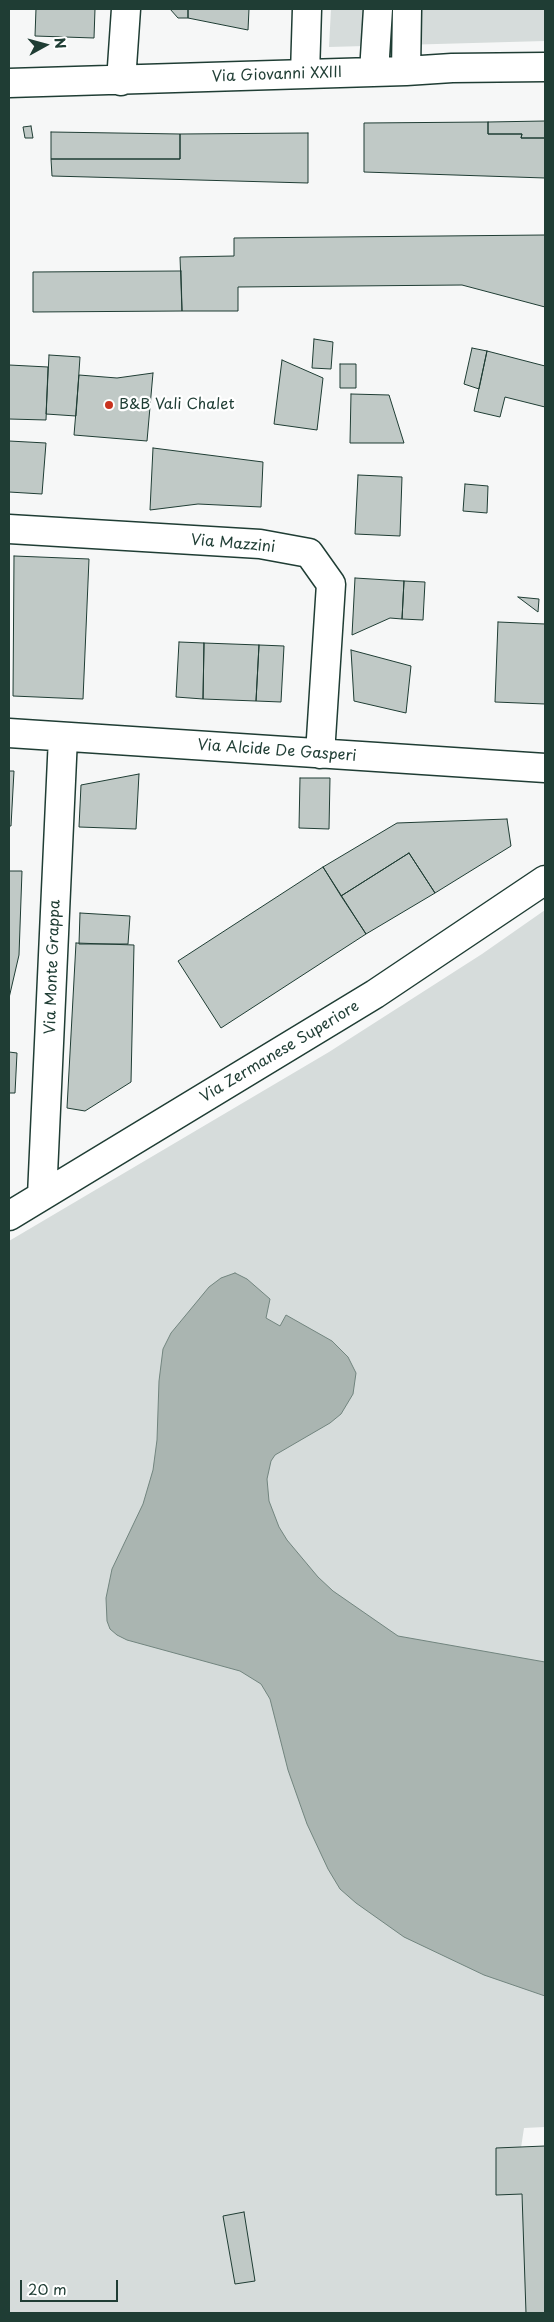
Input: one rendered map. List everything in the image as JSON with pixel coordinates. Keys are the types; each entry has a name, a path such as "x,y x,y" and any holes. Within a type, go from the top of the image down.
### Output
{"street":[{"path":"121,81 126,9"},
{"path":"305,74 307,9"},
{"path":"374,72 378,9"},
{"path":"406,71 407,9"},
{"name":"Via Giovanni XXIII","path":"9,84 452,68 545,67"},
{"name":"Via Mazzini","path":"9,529 260,544 308,553 331,584 320,754"},
{"name":"Via Alcide De Gasperi","path":"9,733 545,768"},
{"name":"Via Monte Grappa","path":"42,1196 63,737"},
{"name":"Via Zermanese Superiore","path":"9,1216 375,994 545,880"}],"shaded area":[{"path":"331,9 545,9 545,41 329,47"},
{"path":"545,910 545,2127 524,2128 519,2161 530,2313 9,2313 9,1241 329,1052 482,954"},
{"path":"235,1273 247,1279 270,1299 266,1318 280,1326 286,1315 332,1341 348,1357 356,1373 353,1394 341,1414 330,1423 275,1455 271,1461 267,1479 269,1501 279,1527 287,1540 318,1577 333,1591 398,1636 545,1662 545,1996 484,1975 404,1937 356,1903 340,1889 328,1869 307,1824 288,1770 270,1699 261,1684 240,1671 127,1640 110,1629 107,1621 106,1598 112,1569 143,1504 153,1470 157,1440 159,1381 163,1349 171,1333 209,1287 221,1278"}],"building":[{"path":"36,9 95,9 94,38 35,36"},
{"path":"170,9 188,9 188,18 178,18"},
{"path":"188,9 249,9 248,30 188,18"},
{"path":"545,121 545,138 521,138 522,134 488,134 488,122"},
{"path":"488,122 488,134 522,134 521,138 545,138 545,178 364,172 364,123"},
{"path":"31,126 33,138 25,138 23,127"},
{"path":"51,132 180,134 180,159 51,159"},
{"path":"308,133 308,183 52,176 51,159 180,159 180,134"},
{"path":"545,235 545,307 462,285 238,287 238,311 182,311 180,257 234,256 234,238"},
{"path":"181,271 182,311 33,312 33,272"},
{"path":"314,339 333,342 331,369 312,368"},
{"path":"472,348 487,351 479,389 464,384"},
{"path":"487,351 545,366 545,407 505,397 500,417 474,411"},
{"path":"49,355 80,357 76,416 46,414"},
{"path":"282,360 323,378 317,430 274,424"},
{"path":"340,364 356,364 356,388 340,388"},
{"path":"9,365 48,367 46,420 9,419"},
{"path":"153,373 147,441 74,435 79,375 117,378"},
{"path":"351,394 389,395 404,443 350,443"},
{"path":"9,441 46,443 42,494 9,492"},
{"path":"153,448 263,462 261,507 198,504 150,510"},
{"path":"358,475 402,477 400,536 355,534"},
{"path":"465,484 488,486 487,513 463,511"},
{"path":"14,556 89,559 83,699 13,696"},
{"path":"355,578 404,581 402,619 390,618 352,635"},
{"path":"404,581 425,582 423,620 402,619"},
{"path":"518,597 539,599 538,612"},
{"path":"498,622 545,624 545,704 495,702"},
{"path":"179,642 204,643 203,699 176,697"},
{"path":"204,643 259,645 256,701 203,699"},
{"path":"259,645 284,646 281,702 256,701"},
{"path":"351,650 411,666 406,713 354,701"},
{"path":"9,771 14,771 11,826 9,826"},
{"path":"139,774 136,829 79,827 81,785"},
{"path":"300,778 330,778 329,829 299,828"},
{"path":"507,819 511,846 435,893 409,853 341,896 323,867 397,823"},
{"path":"409,853 435,893 366,934 341,896"},
{"path":"323,867 366,934 221,1028 178,961"},
{"path":"9,871 22,871 19,955 9,998"},
{"path":"80,913 130,916 128,944 79,944"},
{"path":"76,943 134,945 131,1082 85,1111 67,1108"},
{"path":"9,1052 17,1053 15,1093 9,1093"},
{"path":"545,2146 545,2313 526,2313 522,2194 496,2195 496,2148"},
{"path":"244,2212 255,2281 235,2284 223,2216"}],"place":[{"name":"B&B Vali Chalet","path":"109,405"}]}
